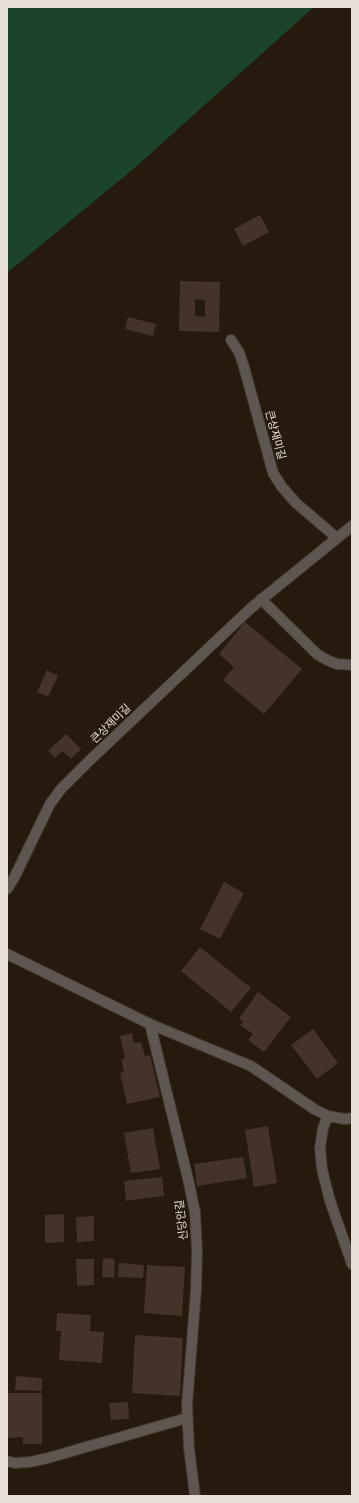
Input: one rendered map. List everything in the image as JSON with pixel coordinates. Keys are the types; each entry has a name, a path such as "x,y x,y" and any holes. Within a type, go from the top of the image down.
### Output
{"lane":[{"name":"큰상재미길","path":"231,340 239,352 244,367 273,473 282,487 296,503 337,538"},
{"name":"큰상재미길","path":"7,889 14,878 50,804 61,789 261,599 352,526"},
{"path":"261,599 317,654 337,664 352,664"},
{"path":"7,954 150,1024 251,1066 314,1109 328,1116 345,1119 352,1118"},
{"name":"신당안길","path":"150,1024 195,1212 197,1259 196,1290 187,1405 189,1448 194,1496"},
{"path":"328,1116 323,1128 320,1148 322,1169 330,1200 352,1264"},
{"path":"7,1462 30,1462 48,1458 187,1418"}],"green space":[{"path":"7,7 314,7 131,171 7,273"}],"building":[{"path":"260,215 269,232 243,246 234,229"},
{"path":"180,281 220,282 219,332 179,331","holes":["195,299 205,300 205,317 195,316"]},
{"path":"128,317 156,324 153,336 125,329"},
{"path":"245,622 302,669 264,714 223,680 234,667 219,654"},
{"path":"47,670 58,676 48,697 37,692"},
{"path":"66,734 81,749 71,759 63,751 55,758 48,751"},
{"path":"224,882 244,893 220,939 200,929"},
{"path":"200,947 251,988 231,1012 181,971"},
{"path":"258,992 291,1017 264,1052 248,1040 253,1034 240,1025 243,1022 239,1018"},
{"path":"313,1029 338,1063 317,1079 291,1045"},
{"path":"132,1033 134,1043 141,1042 145,1056 150,1055 160,1097 127,1104 120,1073 124,1072 121,1059 125,1059 120,1036"},
{"path":"268,1126 277,1183 254,1187 245,1130"},
{"path":"153,1128 160,1169 131,1173 124,1133"},
{"path":"243,1157 247,1178 197,1186 194,1164"},
{"path":"162,1177 164,1196 126,1201 124,1181"},
{"path":"64,1214 64,1242 45,1243 45,1215"},
{"path":"94,1216 94,1241 77,1242 76,1217"},
{"path":"103,1258 115,1259 114,1278 102,1277"},
{"path":"76,1259 94,1259 94,1285 77,1286"},
{"path":"119,1263 144,1265 143,1278 118,1277"},
{"path":"147,1265 185,1267 182,1316 144,1313"},
{"path":"57,1313 91,1315 90,1331 104,1332 102,1363 59,1360 61,1331 56,1331"},
{"path":"135,1335 183,1338 180,1396 132,1393"},
{"path":"16,1376 42,1378 42,1391 15,1390"},
{"path":"7,1393 42,1393 42,1444 23,1444 23,1437 7,1438"},
{"path":"128,1402 129,1419 111,1420 109,1403"}]}
